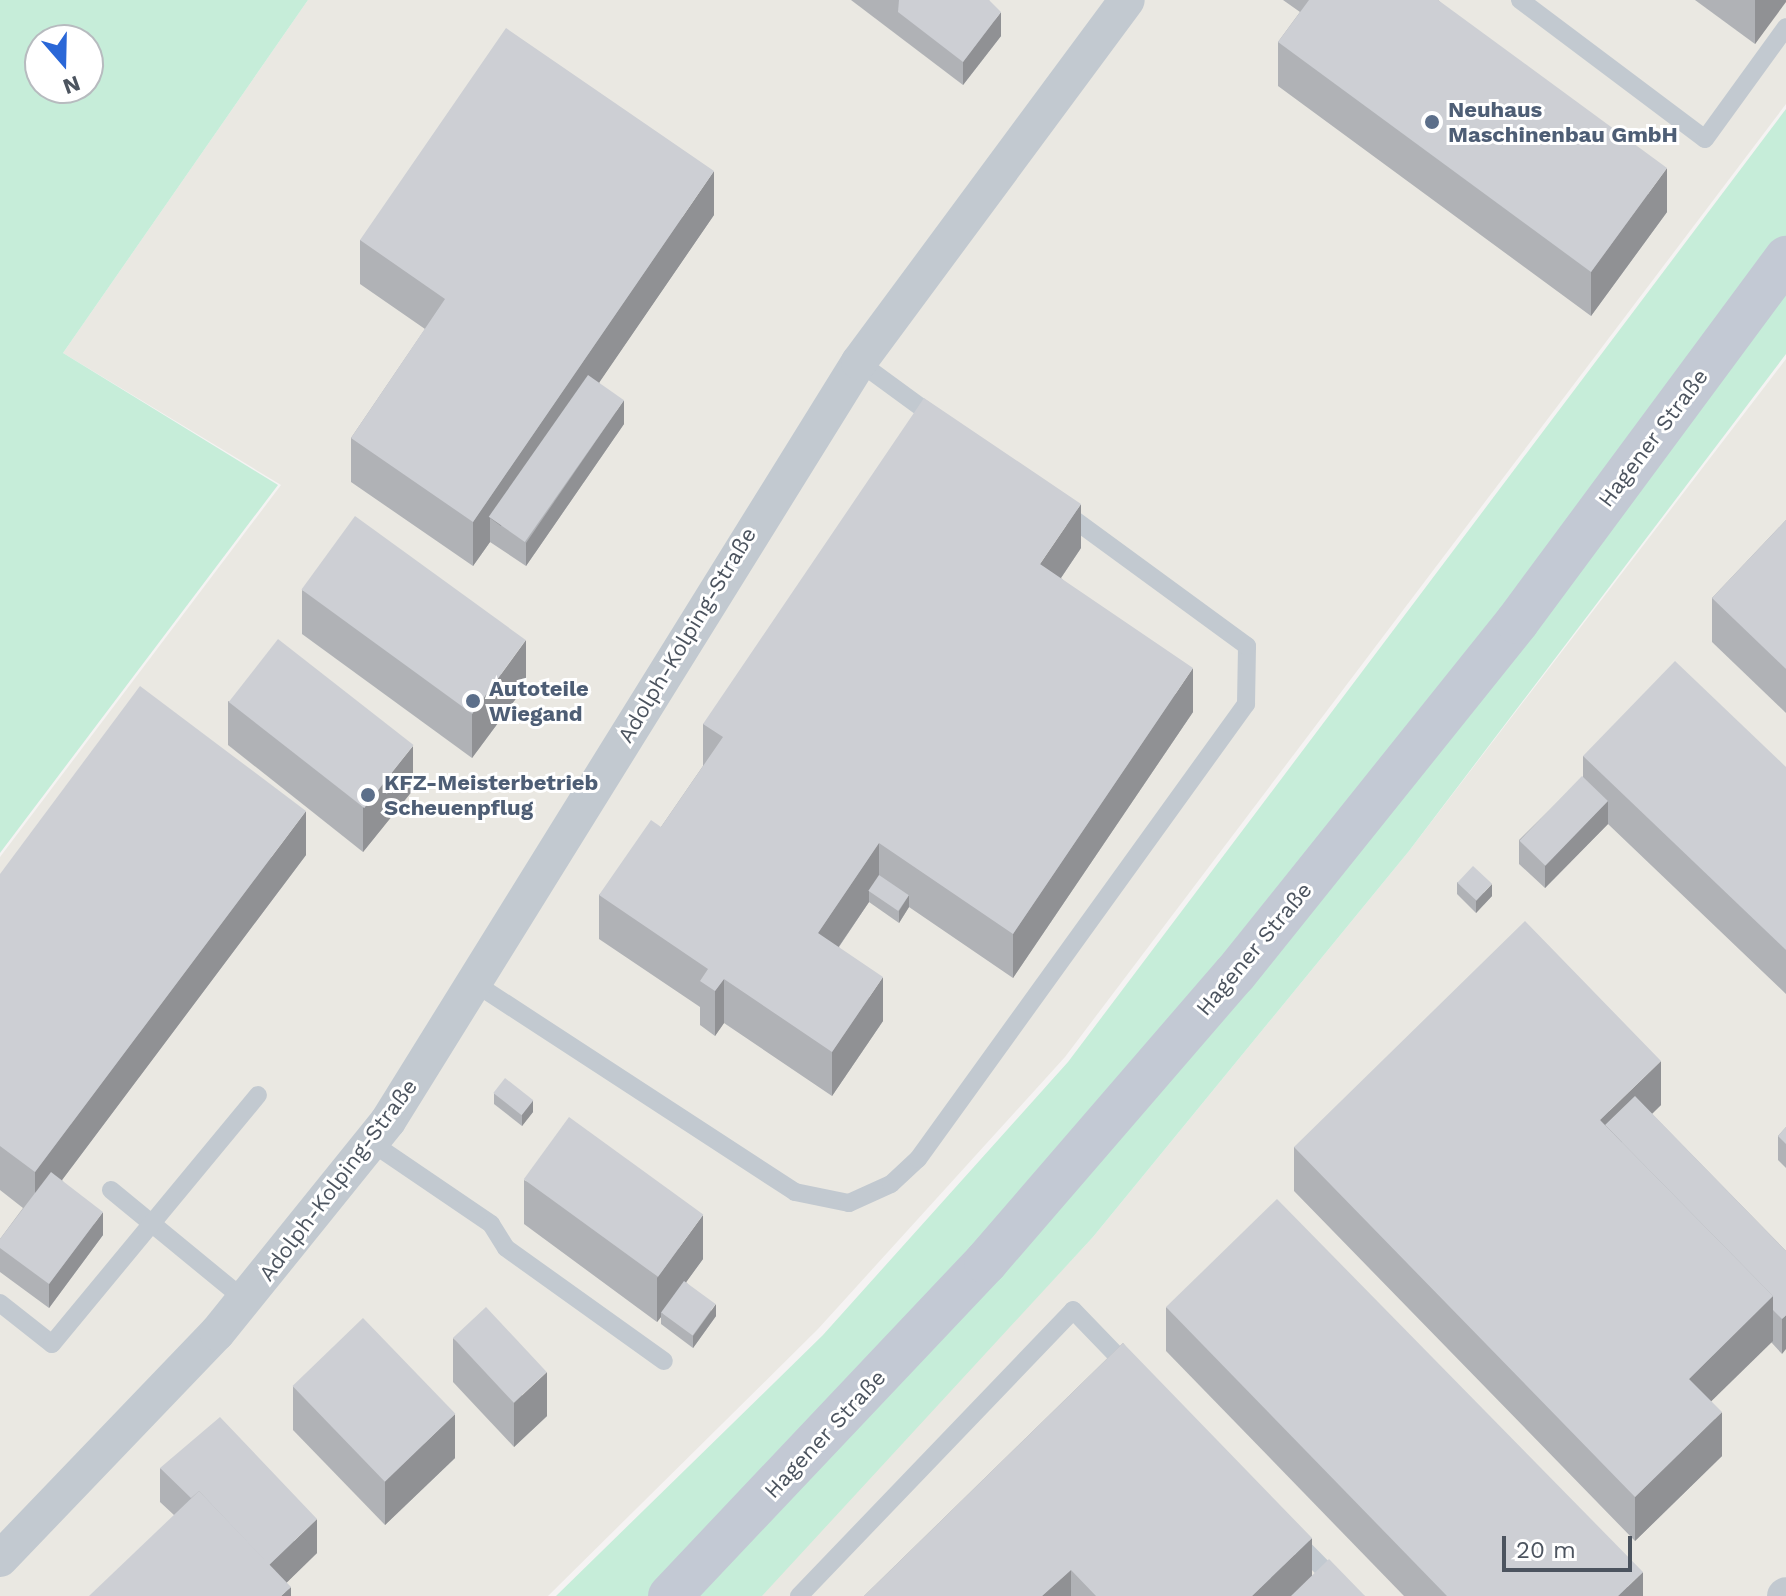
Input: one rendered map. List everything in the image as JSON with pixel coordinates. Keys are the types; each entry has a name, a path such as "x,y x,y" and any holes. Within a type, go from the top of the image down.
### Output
{"main road":[{"name":"Hagener Straße","path":"670,1596 986,1262 1254,951 1517,622 1786,258"}],"street":[{"name":"Adolph-Kolping-Straße","path":"0,1559 246,1301 372,1143 476,984 859,362 1127,0"}],"lane":[{"path":"1520,0 1705,139 1786,27"},
{"path":"859,362 954,432"},
{"path":"476,984 795,1192 849,1203 891,1184 918,1159 1246,704 1247,646 1043,497"},
{"path":"0,1303 52,1344 258,1095"},
{"path":"372,1143 491,1224 506,1248 664,1361"},
{"path":"111,1190 246,1301"},
{"path":"799,1596 1073,1310 1150,1390"},
{"path":"1284,1527 1350,1596"}],"shaded area":[{"path":"308,0 1786,0 1786,104 1065,1057 818,1329 548,1596 0,1596 0,857 281,485 63,353"},
{"path":"1786,359 1786,1596 758,1596 1093,1237 1409,851"}],"green space":[{"path":"0,0 308,0 63,353 278,485 0,853"},
{"path":"1786,109 1786,354 1409,851 1093,1237 762,1596 556,1596 823,1335 1068,1062"}],"building":[{"path":"899,0 989,0 1001,12 963,62 898,12"},
{"path":"1309,0 1438,0 1667,168 1591,272 1278,42"},
{"path":"506,28 714,171 473,522 351,438 445,299 360,240"},
{"path":"588,375 624,400 525,542 489,517"},
{"path":"924,398 1081,504 1040,564 1193,668 1013,934 879,843 818,933 883,977 832,1052 724,979 715,991 700,981 708,969 599,895 651,820 661,827 723,737 703,724"},
{"path":"355,516 526,640 472,714 302,590"},
{"path":"1786,520 1786,669 1712,598"},
{"path":"278,639 414,745 364,808 229,702"},
{"path":"1675,661 1786,767 1786,950 1583,756"},
{"path":"140,686 306,811 35,1172 0,1146 0,874"},
{"path":"1582,776 1608,801 1545,866 1519,841"},
{"path":"1473,866 1492,884 1476,901 1457,883"},
{"path":"879,875 909,895 898,911 868,891"},
{"path":"1525,921 1661,1061 1600,1120 1773,1296 1689,1379 1722,1412 1635,1497 1294,1147"},
{"path":"505,1078 533,1100 522,1115 493,1093"},
{"path":"1635,1096 1786,1251 1786,1315 1782,1319 1773,1310 1773,1296 1605,1125"},
{"path":"569,1117 703,1215 658,1277 524,1179"},
{"path":"1786,1127 1786,1144 1778,1136"},
{"path":"51,1172 103,1212 49,1284 0,1248 0,1239"},
{"path":"1277,1199 1643,1572 1618,1596 1447,1596 1166,1307"},
{"path":"684,1281 716,1304 693,1335 661,1313"},
{"path":"486,1307 547,1372 514,1403 453,1338"},
{"path":"363,1318 455,1414 385,1482 293,1386"},
{"path":"1123,1343 1312,1538 1252,1596 1096,1596 1071,1570 1042,1596 864,1596"},
{"path":"220,1417 317,1519 269,1565 199,1491 191,1498 160,1468"},
{"path":"199,1491 291,1587 281,1596 89,1596"},
{"path":"1329,1559 1365,1596 1291,1596"}],"place":[{"name":"Neuhaus Maschinenbau GmbH","path":"1432,122"},
{"name":"Autoteile Wiegand","path":"473,701"},
{"name":"KFZ-Meisterbetrieb Scheuenpflug","path":"368,795"}]}
